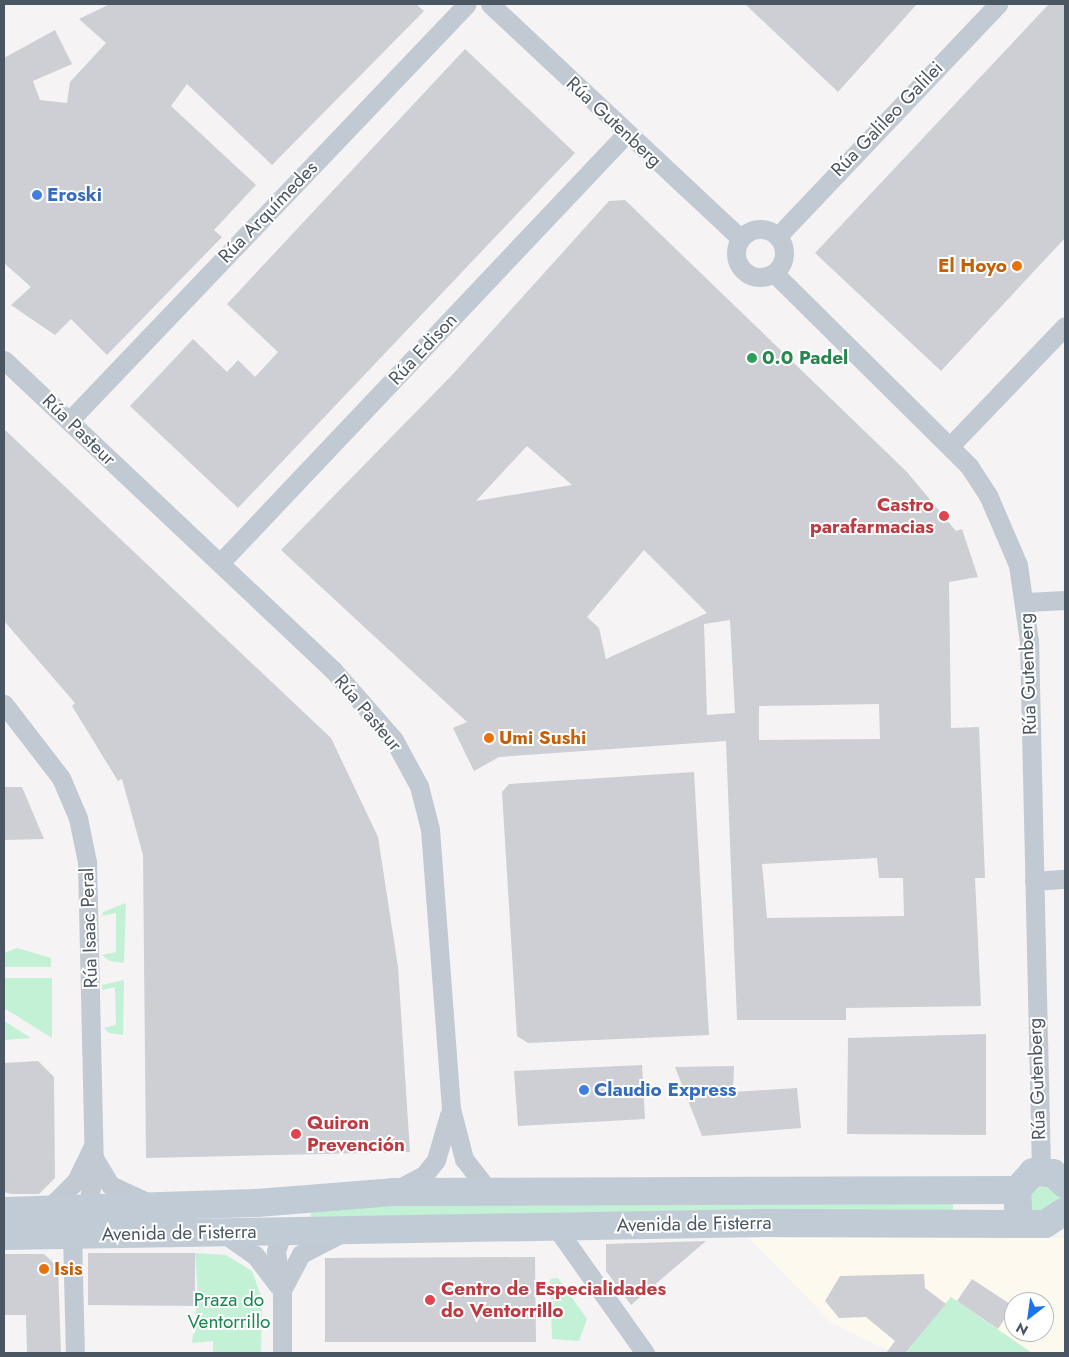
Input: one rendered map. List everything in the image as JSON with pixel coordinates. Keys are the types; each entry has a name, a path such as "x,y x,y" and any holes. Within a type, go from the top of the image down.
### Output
{"main road":[{"path":"1017,1190 1026,1176 1041,1170 1053,1172 1065,1184"},
{"name":"Avenida de Fisterra","path":"4,1212 162,1206 393,1192 1017,1190 1019,1210 1055,1218"},
{"path":"283,1231 296,1212 334,1197"},
{"path":"4,1230 73,1220 87,1208"},
{"name":"Avenida de Fisterra","path":"4,1236 1055,1218"}],"street":[{"name":"Rúa Arquímedes","path":"69,421 467,4"},
{"name":"Rúa Gutenberg","path":"490,4 626,134 740,238"},
{"name":"Rúa Galileo Galilei","path":"778,236 998,4"},
{"name":"Rúa Edison","path":"220,563 626,134"},
{"path":"758,228 778,236 784,251 774,273 758,277 744,272 735,252 740,238 758,228"},
{"name":"Rúa Gutenberg","path":"774,273 951,445 988,495 1003,525 1026,602 1041,1170"},
{"path":"951,445 1065,326"},
{"name":"Rúa Pasteur","path":"4,360 220,563 366,705 394,740 419,786 433,854 450,1109 464,1160 489,1191"},
{"path":"1026,602 1065,600"},
{"name":"Rúa Isaac Peral","path":"4,704 61,778 78,818 87,862 92,901 92,1147 94,1174 87,1208"},
{"path":"1034,881 1065,878"},
{"name":"Avenida de Fisterra","path":"393,1192 424,1175 436,1160 450,1109"},
{"path":"47,1210 76,1181 92,1147"},
{"name":"Rúa Isaac Peral","path":"92,1147 98,1168 110,1185 162,1206"},
{"path":"555,1226 645,1353"},
{"name":"Avenida de Fisterra","path":"282,1290 300,1254 355,1229"},
{"path":"282,1353 282,1290 276,1251 283,1231"},
{"path":"223,1233 254,1255 282,1290"},
{"path":"72,1234 75,1353"}],"shaded area":[{"path":"749,1238 1065,1238 1065,1353 1032,1353 1016,1342 1054,1342 1054,1292 1004,1292 1004,1334 951,1297 905,1353 892,1353 832,1323"}],"green space":[{"path":"126,903 124,963 110,961 102,955 116,952 116,913 102,916 103,912"},
{"path":"17,948 51,958 51,967 4,967 4,953"},
{"path":"4,978 52,978 52,1038 4,1008"},
{"path":"124,980 123,1035 109,1033 104,1028 116,1025 115,987 102,990 102,985"},
{"path":"4,1021 31,1038 4,1040"},
{"path":"1038,1178 1062,1195 1059,1207 1031,1213 1025,1190"},
{"path":"953,1197 953,1211 312,1219 310,1214 320,1207"},
{"name":"Praza do Ventorrillo","path":"195,1253 226,1255 252,1271 262,1299 261,1353 213,1353 213,1341 192,1343 198,1297"},
{"path":"558,1278 587,1319 579,1341 552,1339 550,1279"},
{"path":"951,1297 1004,1334 1004,1342 1016,1342 1032,1353 905,1353"}],"building":[{"path":"110,4 416,4 424,11 272,165 187,84 171,106 256,185 214,230 222,237 107,355 71,319 55,335 11,305 31,287 4,263 4,58 55,30 72,64 33,81 40,100 67,103 70,82 106,43 79,19"},
{"path":"745,4 917,4 838,92"},
{"path":"1049,4 1065,4 1065,238 941,371 815,253"},
{"path":"465,49 575,153 238,508 130,406 193,339 227,372 238,360 255,377 278,352 227,304"},
{"path":"625,200 907,472 956,531 962,529 978,577 949,582 951,728 979,727 985,878 975,878 981,1006 846,1008 846,1020 737,1020 726,741 499,757 474,771 453,728 467,722 281,550 454,373 609,201","holes":["527,446 572,485 476,501","644,550 707,613 606,659 599,628 587,617","730,620 735,713 707,715 704,624","879,704 880,739 759,740 759,706","877,858 879,878 903,878 904,916 767,918 762,864"]},
{"path":"4,429 331,738 378,837 398,967 410,1152 146,1158 143,855 122,779 118,781 72,706 75,703 4,621"},
{"path":"694,772 709,1035 528,1043 517,1036 502,792 509,784"},
{"path":"4,787 22,787 44,839 4,840"},
{"path":"986,1034 986,1135 847,1134 848,1038"},
{"path":"38,1061 54,1077 55,1178 39,1194 11,1194 4,1192 4,1063"},
{"path":"642,1065 645,1119 518,1126 514,1071"},
{"path":"734,1066 733,1092 797,1088 801,1128 702,1136 675,1067"},
{"path":"706,1241 631,1305 606,1271 606,1244"},
{"path":"88,1253 195,1253 195,1306 88,1305"},
{"path":"4,1254 44,1254 58,1267 61,1353 27,1353 26,1315 4,1315"},
{"name":"Centro de Especialidades do Ventorrillo","path":"535,1257 536,1342 325,1342 325,1258"},
{"path":"924,1274 925,1288 946,1304 905,1353 886,1353 895,1341 866,1317 839,1318 825,1301 840,1276"},
{"path":"972,1279 1004,1300 1004,1320 998,1329 957,1301"}],"place":[{"name":"Eroski","path":"37,195"},
{"name":"El Hoyo","path":"1017,266"},
{"name":"0.0 Padel","path":"752,358"},
{"name":"Castro parafarmacias","path":"944,516"},
{"name":"Umi Sushi","path":"489,738"},
{"name":"Claudio Express","path":"584,1090"},
{"name":"Quiron Prevención","path":"296,1134"},
{"name":"Isis","path":"44,1269"},
{"name":"Centro de Especialidades do Ventorrillo","path":"430,1300"}]}
